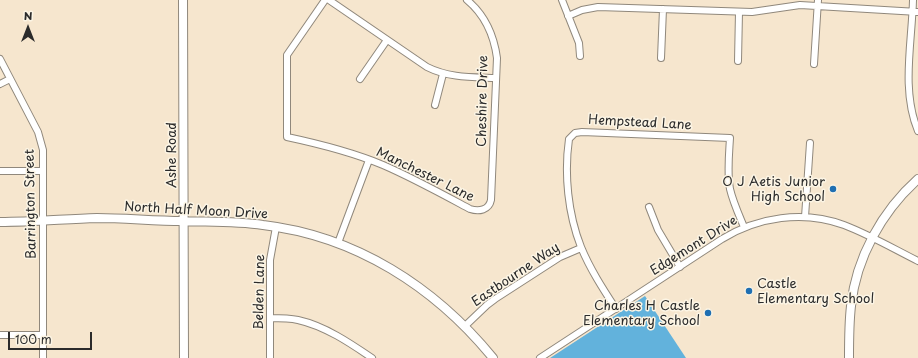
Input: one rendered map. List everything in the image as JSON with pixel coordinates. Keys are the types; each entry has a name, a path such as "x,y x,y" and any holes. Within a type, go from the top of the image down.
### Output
{"street":[{"name":"Ashe Road","path":"183,0 184,358"},
{"name":"Manchester Lane","path":"325,0 287,55 287,137 323,145 369,160 404,174 470,209 475,211 484,209"},
{"path":"329,0 427,67 451,76 496,78"},
{"name":"Cheshire Drive","path":"467,0 484,19 493,39 497,58 491,200 490,204 484,209"},
{"path":"562,0 579,43 580,56"},
{"path":"913,0 915,11 909,89 910,107 918,131"},
{"path":"568,16 582,10 598,7 759,12 817,3 915,11"},
{"path":"814,64 817,3"},
{"path":"661,58 663,9"},
{"path":"738,61 739,12"},
{"path":"360,79 387,40"},
{"name":"Barrington Street","path":"0,59 40,137 43,150 43,358"},
{"path":"435,105 443,74"},
{"path":"0,84 10,79"},
{"path":"910,107 918,106"},
{"name":"Hempstead Lane","path":"616,308 595,275 581,248 570,210 568,178 570,139 572,135 578,132 730,138 730,187 744,227"},
{"path":"805,217 810,143"},
{"path":"338,243 369,160"},
{"path":"0,171 43,170"},
{"path":"849,358 851,305 854,286 864,255 872,238 892,207 918,179"},
{"path":"649,206 658,230 680,267"},
{"name":"Edgemont Drive","path":"540,358 722,239 744,227 762,221 779,218 805,217 820,218 843,224 918,262"},
{"name":"North Half Moon Drive","path":"0,222 43,222 98,218 184,222 240,222 276,226 300,232 338,243 382,263 403,276 442,304 465,326 493,358"},
{"name":"Belden Lane","path":"270,358 270,260 276,226"},
{"name":"Eastbourne Way","path":"465,326 486,305 560,257 581,248"},
{"path":"270,318 289,318 309,324 342,339 372,358"},
{"path":"0,335 43,335"}],"water":[{"path":"645,296 686,358 550,358"}],"place":[{"name":"O J Aetis Junior High School","path":"833,189"},
{"name":"Castle Elementary School","path":"749,291"},
{"name":"Charles H Castle Elementary School","path":"708,313"}]}
